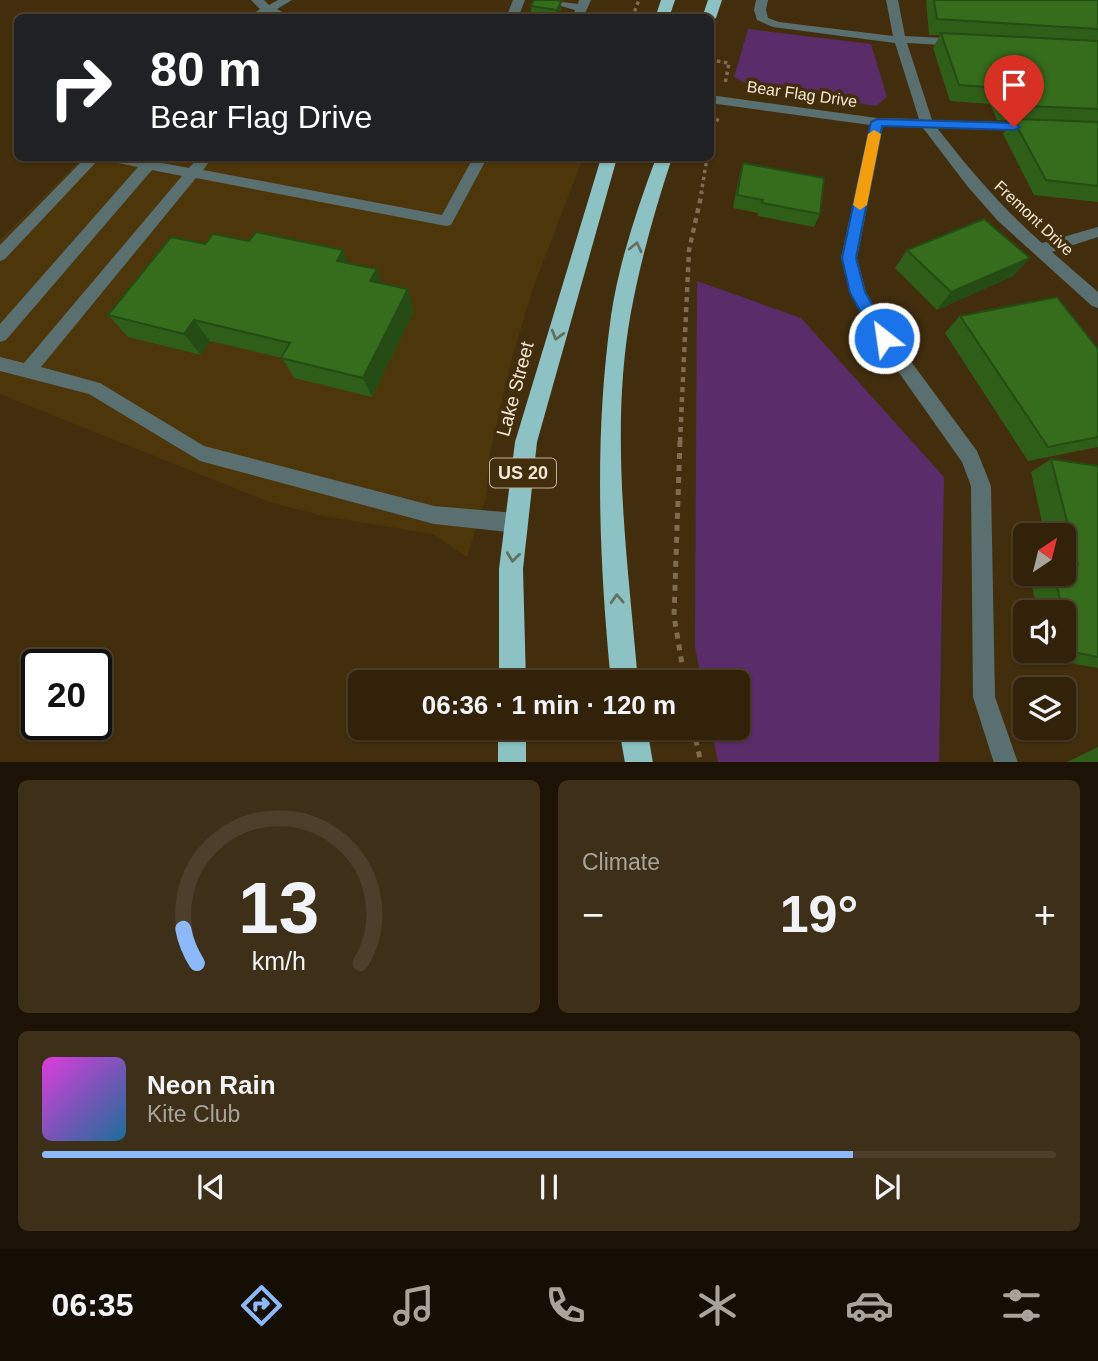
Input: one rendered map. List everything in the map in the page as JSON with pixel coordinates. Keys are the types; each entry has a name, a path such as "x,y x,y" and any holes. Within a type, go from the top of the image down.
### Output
{"highway":[{"name":"Lake Street","path":"512,670 512,569 526,442 590,215 608,161"},
{"path":"623,670 611,496 612,397 621,314 642,221 663,161"},
{"path":"512,740 512,762"},
{"path":"635,740 639,762"}],"street":[{"path":"257,0 278,14"},
{"path":"259,14 286,0"},
{"path":"762,0 760,10 763,20 777,25 900,40 968,42"},
{"name":"Fremont Drive","path":"892,0 900,40 927,124 973,184 1038,250 1098,302"},
{"path":"563,5 581,9"},
{"name":"Bear Flag Drive","path":"714,100 877,122 1042,128"},
{"path":"877,122 849,258 858,293 884,338 970,457 981,486 984,698 1006,762"},
{"path":"0,255 90,161"},
{"path":"131,161 446,221 478,161"},
{"path":"28,370 202,161"},
{"path":"0,335 149,164"},
{"path":"1038,250 1098,232"},
{"path":"0,364 94,388 200,453 434,515 517,523"}],"path":[{"path":"714,61 729,63"},
{"path":"714,130 717,127"},
{"path":"683,670 674,616 681,401 689,250 707,161"},
{"path":"696,740 701,762"}],"shaded area":[{"path":"748,29 871,44 887,97 876,106 751,86 734,77"},
{"path":"79,161 582,161 533,288 510,365 490,453 486,496 467,557 433,534 324,516 269,502 0,394 0,240"},
{"path":"697,281 801,318 944,477 939,762 718,762 713,740 750,740 750,670 700,670 695,647"}],"building":[{"path":"534,0 561,2 557,10 531,6"},
{"path":"934,0 1098,0 1098,29 937,19"},
{"path":"941,33 1098,41 1098,109 1007,105 1000,88 959,85"},
{"path":"1013,119 1098,122 1098,186 1046,180"},
{"path":"743,163 824,178 820,214 762,203 763,200 737,195"},
{"path":"984,219 1030,258 951,292 907,250"},
{"path":"256,232 343,250 337,261 377,269 370,281 408,289 363,378 281,358 290,343 194,320 184,334 108,315 171,237 205,244 213,234 249,241"},
{"path":"1057,297 1098,349 1098,437 1048,447 960,316"},
{"path":"1051,459 1098,466 1098,657 1076,653 1076,600 1060,600 1057,586 1076,586 1076,523 1067,523"}],"slow traffic":[{"path":"860,205 874,134"}],"route":[{"path":"884,338 858,293 849,258 877,122 1014,127"}]}
